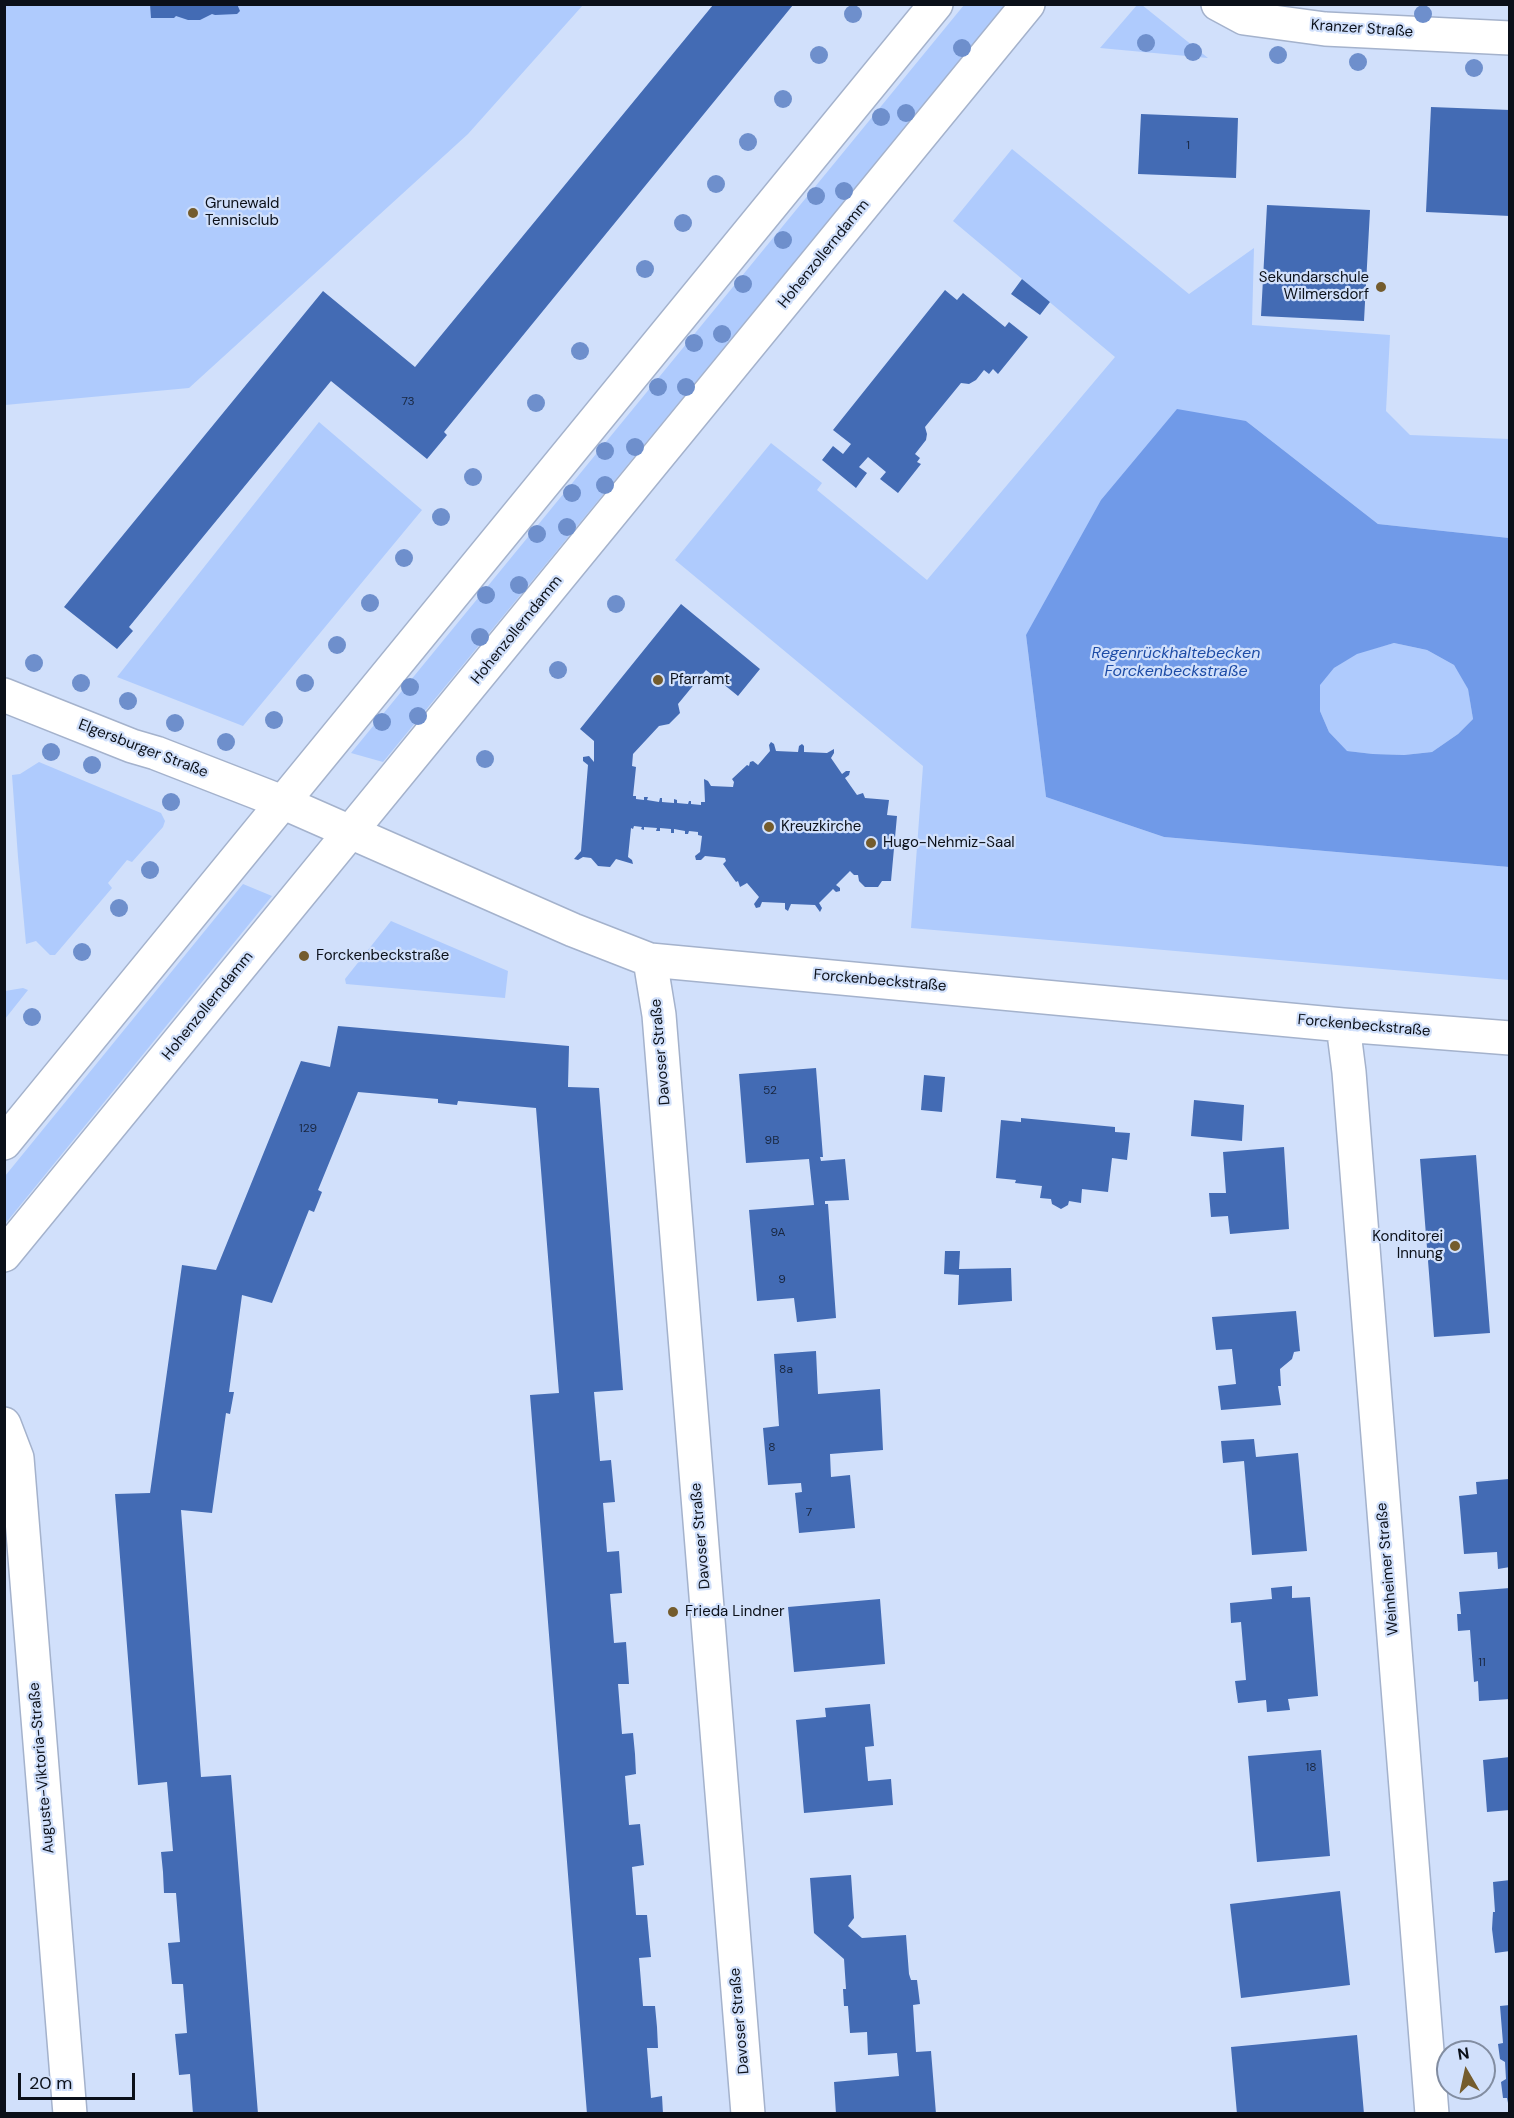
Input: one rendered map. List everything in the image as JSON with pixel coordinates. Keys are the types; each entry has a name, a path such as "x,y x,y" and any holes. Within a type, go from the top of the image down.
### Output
{"street":[{"path":"4,1143 936,4"},
{"name":"Hohenzollerndamm","path":"4,1255 1028,4"},
{"name":"Kranzer Straße","path":"1218,4 1244,18 1325,29 1509,38"},
{"name":"Elgersburger Straße","path":"4,695 282,802"},
{"name":"Forckenbeckstraße","path":"282,802 573,930 650,960 1343,1025 1509,1038"},
{"name":"Davoser Straße","path":"650,960 660,1024 748,2114"},
{"name":"Weinheimer Straße","path":"1343,1025 1349,1072 1431,2114"},
{"name":"Auguste-Viktoria-Straße","path":"4,1424 17,1458 70,2114"}],"shaded area":[{"name":"Grunewald Tennisclub","path":"5,5 583,5 468,134 189,388 5,405"},
{"path":"964,5 1006,5 383,762 351,753"},
{"path":"1137,5 1142,5 1208,58 1100,48"},
{"path":"1012,149 1189,294 1254,248 1252,325 1390,335 1386,411 1410,435 1509,439 1509,538 1378,524 1246,421 1026,635 1046,797 1164,837 1509,867 1509,980 911,928 923,766 675,560 771,443 822,483 817,490 927,580 1115,357 953,221"},
{"path":"319,422 422,510 243,726 117,677"},
{"path":"1394,643 1427,650 1454,665 1468,688 1473,719 1458,734 1432,752 1404,755 1346,751 1329,732 1320,711 1319,685 1334,668 1357,653"},
{"path":"39,762 161,813 165,821 163,827 132,862 127,860 108,883 112,888 55,955 50,955 36,941 26,944 18,857 12,775 20,774"},
{"path":"243,884 272,896 5,1224 5,1176"},
{"path":"391,921 508,971 505,998 346,984 345,979"},
{"path":"23,988 28,990 5,1019 5,991"}],"water":[{"name":"Regenrückhaltebecken Forckenbeckstraße","path":"1177,409 1246,421 1378,524 1509,538 1509,867 1164,837 1046,797 1026,635 1101,500","holes":["1394,643 1427,650 1454,665 1468,689 1473,719 1458,734 1432,752 1404,755 1347,751 1329,732 1320,711 1320,685 1334,668 1357,654"]}],"building":[{"path":"150,4 237,4 240,11 237,14 212,14 200,20 188,20 176,16 174,18 151,18"},
{"path":"713,5 793,5 444,432 447,435 427,459 331,381 129,627 133,631 117,649 64,607 323,291 415,367"},
{"path":"1431,107 1510,110 1510,216 1426,212"},
{"path":"1141,114 1238,118 1236,178 1138,174"},
{"path":"1267,205 1370,210 1364,321 1261,316"},
{"path":"1022,279 1050,302 1040,315 1011,294"},
{"path":"945,290 957,300 963,293 1005,327 1009,322 1028,337 998,374 993,369 989,374 984,370 976,380 969,384 961,383 925,427 926,440 915,454 920,458 917,462 921,464 898,493 880,479 886,472 868,457 859,467 867,473 856,488 822,460 833,446 843,454 851,444 833,430"},
{"name":"Kreuzkirche","path":"681,604 760,669 738,696 706,670 678,704 680,713 669,724 659,726 633,754 632,766 636,767 633,796 644,800 644,797 648,797 647,800 659,802 660,798 662,802 674,803 674,799 677,803 688,804 691,801 691,804 701,805 701,802 705,802 704,779 711,786 733,787 732,779 747,765 749,766 750,762 753,761 758,765 770,751 771,742 776,751 798,752 802,744 804,752 827,753 834,749 831,758 842,774 850,771 845,778 857,795 863,793 865,798 889,800 887,815 897,816 891,881 882,881 878,887 865,887 859,881 858,875 850,871 836,885 840,891 836,892 833,889 819,903 822,908 820,912 815,905 791,904 788,911 785,909 785,903 762,902 760,907 756,908 754,904 759,897 747,883 740,887 738,881 736,882 723,864 726,861 725,858 705,856 701,860 696,860 695,856 700,852 702,836 698,835 698,832 689,831 685,834 685,831 674,829 674,833 671,833 671,829 660,828 660,831 656,831 657,828 644,827 644,830 641,829 642,827 634,826 633,829 631,828 628,857 633,864 616,859 610,867 598,866 591,858 574,859 581,851 588,765 583,761 583,757 589,756 594,762 594,741 580,729"},
{"path":"338,1026 569,1046 568,1087 599,1088 623,1390 594,1392 600,1461 611,1460 615,1502 603,1503 607,1552 619,1551 622,1593 610,1594 614,1643 626,1642 629,1684 618,1684 622,1734 633,1733 636,1774 625,1776 629,1825 640,1824 644,1865 632,1867 636,1915 647,1915 651,1957 639,1958 643,2006 655,2006 657,2027 658,2048 647,2048 651,2098 662,2096 663,2114 587,2114 530,1395 559,1393 536,1108 458,1101 457,1105 438,1103 438,1099 358,1092 318,1190 322,1192 314,1212 309,1210 272,1303 242,1295 229,1392 234,1392 230,1414 226,1413 212,1513 181,1510 201,1777 231,1775 258,2114 193,2114 190,2074 179,2075 175,2034 187,2033 183,1984 172,1984 168,1943 180,1942 176,1893 164,1893 161,1852 173,1851 167,1782 138,1785 115,1494 150,1493 182,1265 216,1270 301,1061 330,1067"},
{"path":"816,1068 823,1157 820,1157 821,1161 845,1159 849,1200 825,1201 825,1204 828,1204 836,1318 797,1322 794,1298 757,1301 749,1210 814,1205 809,1159 746,1163 739,1074"},
{"path":"924,1075 945,1077 942,1112 921,1110"},
{"path":"1194,1100 1244,1105 1242,1141 1191,1136"},
{"path":"1021,1118 1115,1127 1115,1132 1130,1133 1127,1160 1112,1158 1108,1192 1082,1189 1081,1203 1069,1201 1068,1205 1061,1209 1052,1204 1051,1199 1040,1198 1042,1186 996,1178 1001,1120 1021,1122"},
{"path":"1284,1147 1289,1229 1230,1234 1228,1216 1211,1217 1209,1193 1226,1193 1223,1152"},
{"name":"Konditorei Innung","path":"1476,1155 1490,1333 1434,1337 1420,1159"},
{"path":"945,1251 960,1251 959,1269 1011,1268 1012,1301 958,1305 959,1275 944,1274"},
{"path":"1296,1311 1300,1351 1294,1352 1292,1359 1280,1369 1281,1386 1278,1386 1281,1405 1221,1410 1218,1386 1236,1384 1232,1349 1216,1350 1212,1317"},
{"path":"816,1351 818,1394 880,1389 883,1450 830,1454 831,1477 850,1475 855,1528 799,1533 795,1493 802,1492 801,1483 768,1485 763,1428 779,1426 774,1354"},
{"path":"1254,1439 1256,1457 1298,1453 1307,1551 1252,1555 1244,1461 1223,1463 1221,1441"},
{"path":"1509,1479 1510,1567 1498,1569 1497,1552 1464,1554 1459,1496 1477,1494 1476,1482"},
{"path":"1292,1586 1292,1598 1310,1597 1318,1696 1288,1699 1290,1710 1267,1712 1266,1700 1238,1703 1235,1681 1246,1680 1241,1622 1231,1623 1230,1603 1272,1599 1271,1588"},
{"path":"1510,1588 1510,1699 1479,1701 1478,1681 1474,1682 1470,1630 1458,1631 1457,1614 1461,1614 1459,1592"},
{"path":"880,1599 885,1664 794,1672 788,1607"},
{"path":"870,1704 874,1746 865,1747 868,1781 891,1779 893,1805 804,1813 796,1720 826,1717 825,1708"},
{"path":"1321,1750 1330,1856 1257,1862 1248,1756"},
{"path":"1510,1757 1510,1810 1487,1812 1483,1760"},
{"path":"851,1875 854,1918 848,1926 862,1938 906,1935 909,1974 911,1980 917,1980 920,2004 913,2005 916,2052 931,2051 936,2114 836,2114 834,2082 899,2076 897,2053 868,2055 867,2032 850,2033 848,2006 844,2006 843,1989 846,1989 844,1959 814,1933 810,1878"},
{"path":"1510,1880 1510,1951 1495,1953 1492,1929 1493,1912 1495,1912 1493,1882"},
{"path":"1340,1891 1350,1985 1241,1998 1230,1904"},
{"path":"1510,2005 1510,2103 1508,2103 1507,2098 1503,2098 1501,2082 1506,2079 1505,2062 1500,2059 1498,2044 1503,2043 1500,2006"},
{"path":"1357,2035 1364,2114 1237,2114 1231,2047"}],"place":[{"name":"Grunewald Tennisclub","path":"193,213"},
{"name":"Sekundarschule Wilmersdorf","path":"1381,287"},
{"name":"Pfarramt","path":"658,680"},
{"name":"Kreuzkirche","path":"769,827"},
{"name":"Hugo-Nehmiz-Saal","path":"871,843"},
{"name":"Forckenbeckstraße","path":"304,956"},
{"name":"Konditorei Innung","path":"1455,1246"},
{"name":"Frieda Lindner","path":"673,1612"}]}
